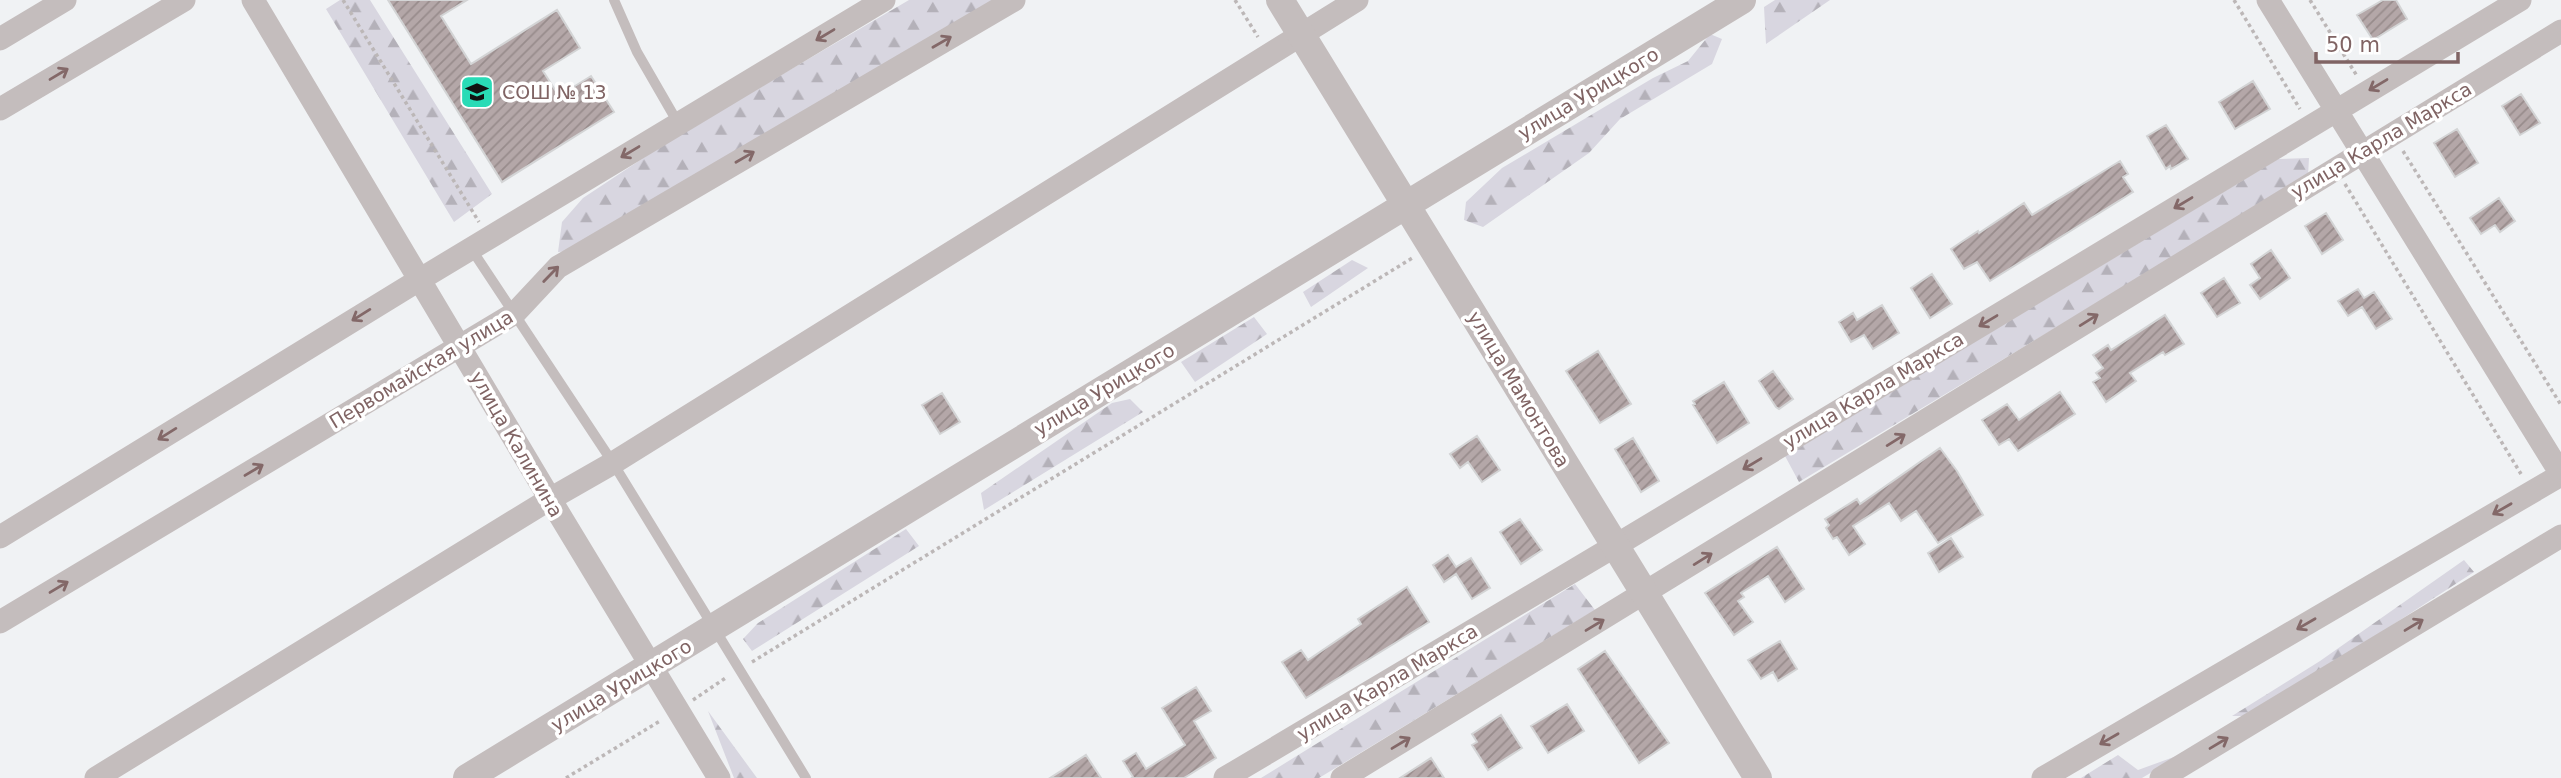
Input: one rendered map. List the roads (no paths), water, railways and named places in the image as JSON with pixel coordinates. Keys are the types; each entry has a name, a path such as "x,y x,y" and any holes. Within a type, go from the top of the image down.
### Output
{"street":[{"path":"0,39 65,0"},
{"path":"0,109 184,0"},
{"name":"улица Калинина","path":"253,0 650,667 719,778"},
{"path":"0,537 419,280 884,0"},
{"name":"Первомайская улица","path":"0,622 515,313 558,267 1014,0"},
{"name":"улица Мамонтова","path":"1280,0 1758,778"},
{"path":"96,778 612,463 1357,0"},
{"name":"улица Урицкого","path":"467,778 1742,0"},
{"path":"2043,778 2561,475 2268,0"},
{"name":"улица Карла Маркса","path":"1226,778 2520,0"},
{"name":"улица Карла Маркса","path":"1342,778 1645,595 2335,167 2561,31"},
{"path":"2161,778 2561,537"}],"lane":[{"path":"614,0 637,52 678,123"},
{"path":"477,256 612,463 806,778"}],"place":[{"name":"СОШ № 13","path":"477,92"}]}
